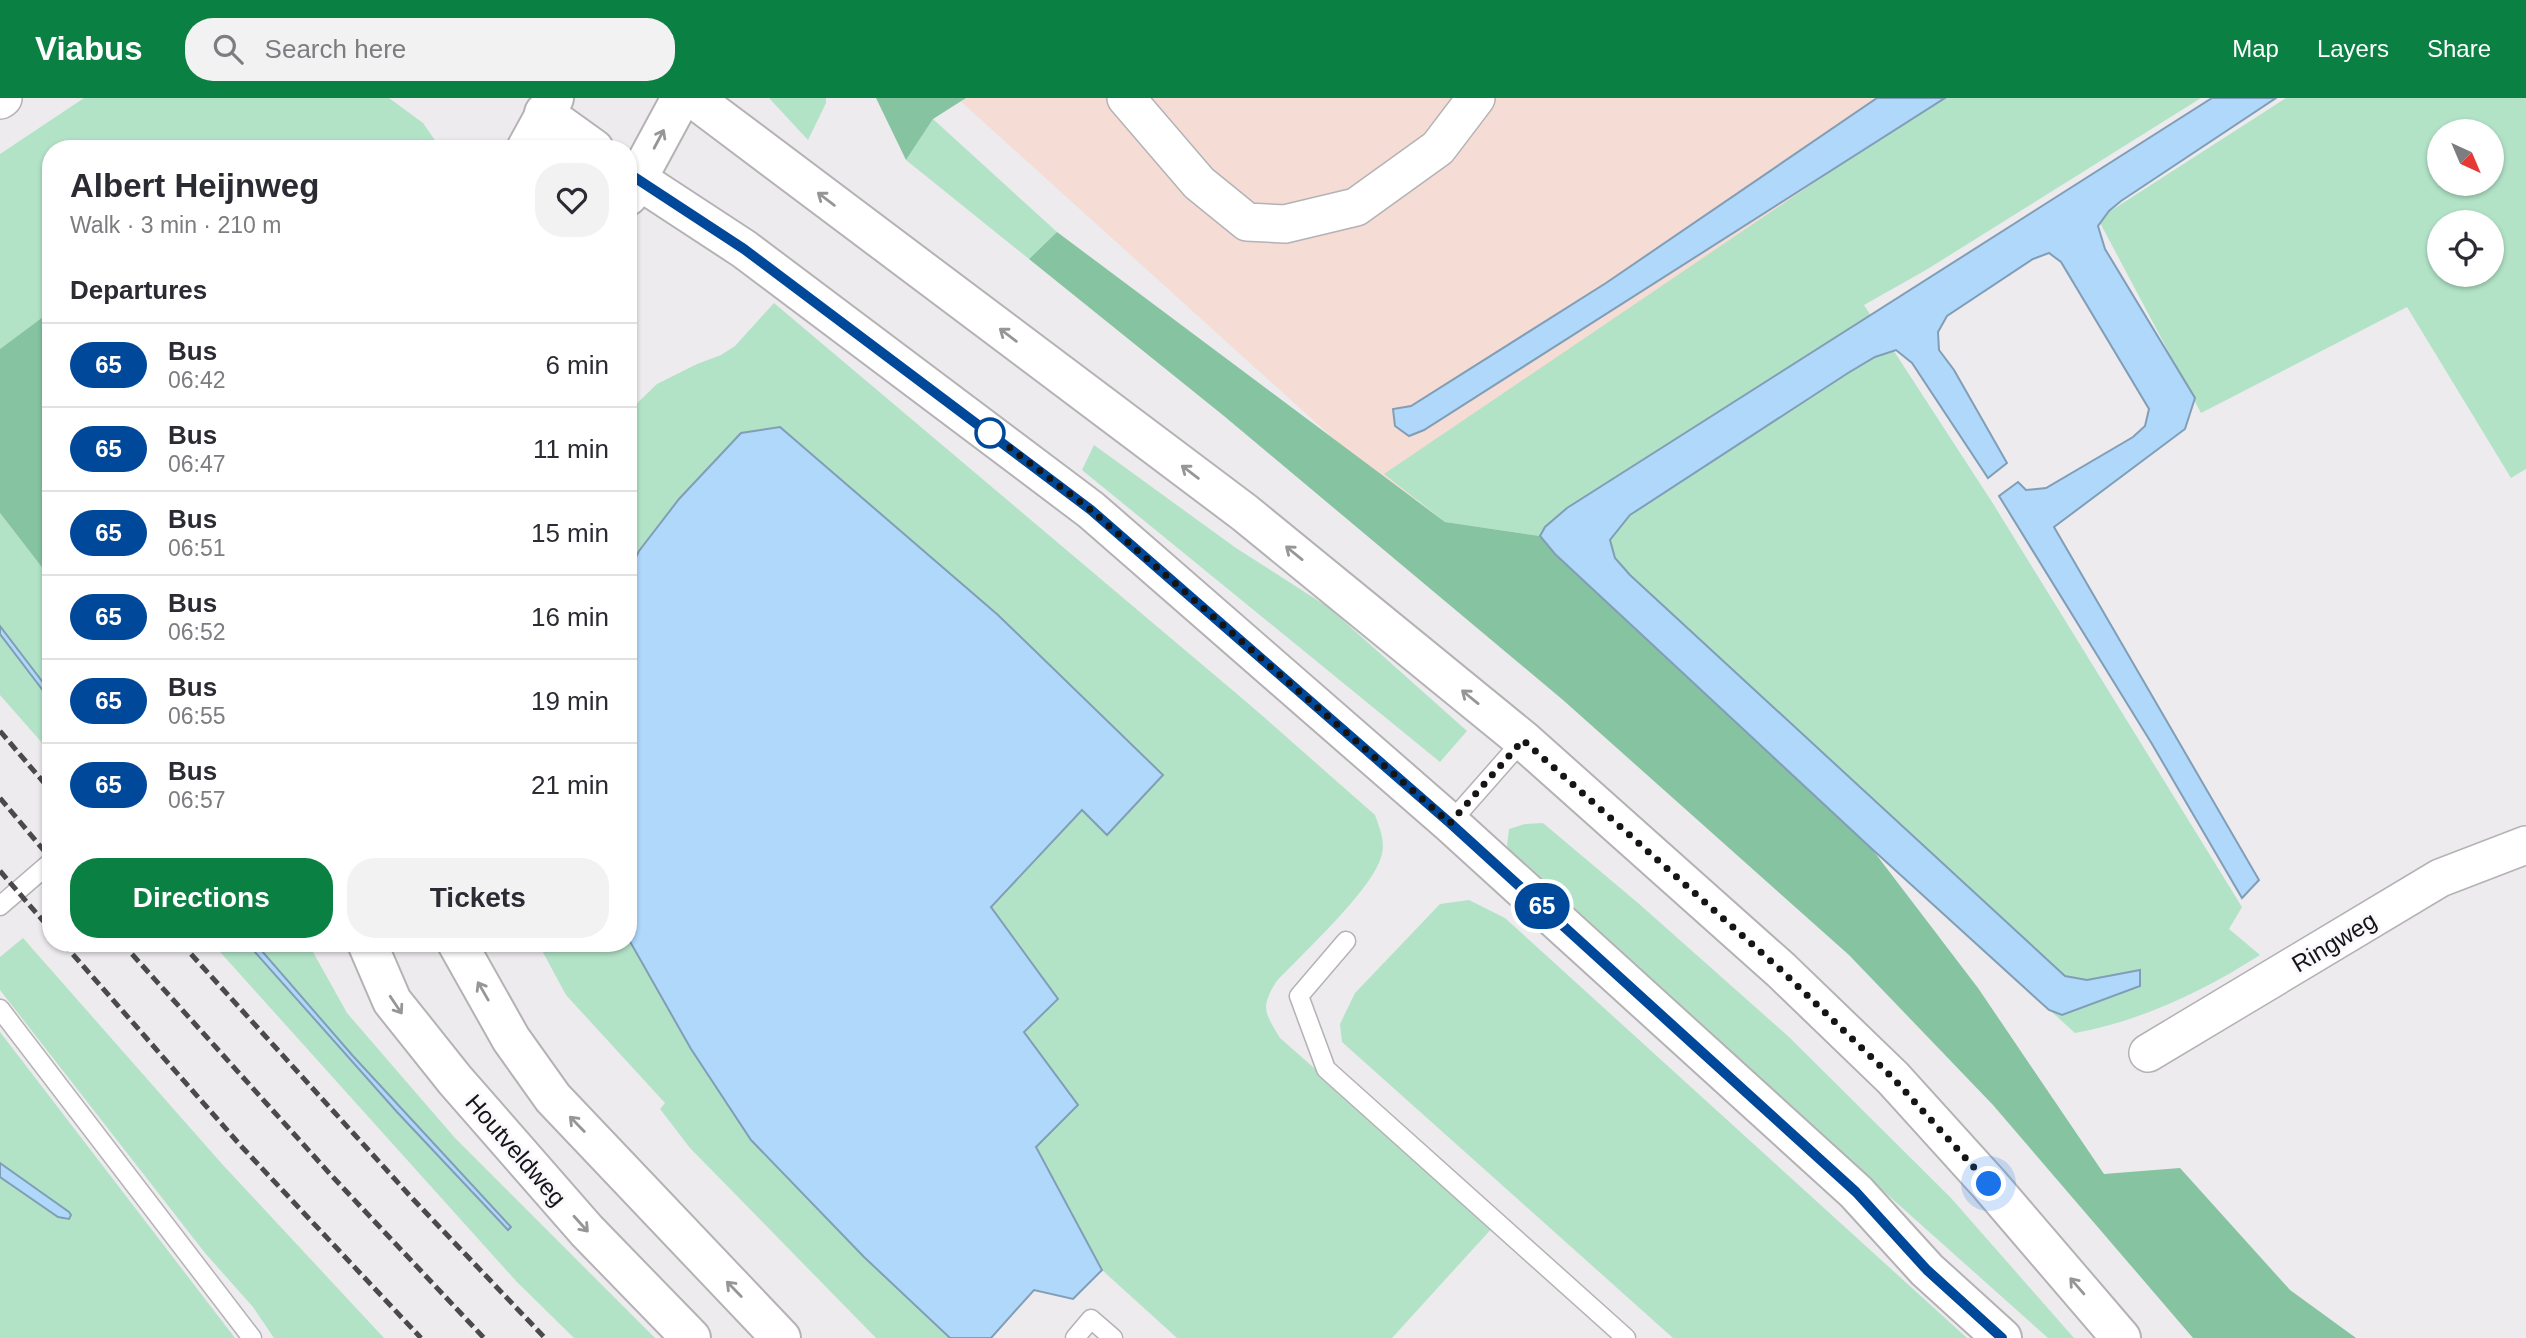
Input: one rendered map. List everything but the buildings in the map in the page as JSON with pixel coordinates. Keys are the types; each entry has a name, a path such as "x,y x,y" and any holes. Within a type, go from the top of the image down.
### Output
{"main road":[{"path":"637,173 681,98"},
{"path":"693,98 1245,513 1523,740 1781,970 1893,1078 1989,1184 2121,1338"},
{"path":"529,140 541,103 584,140"},
{"path":"637,187 744,249 1082,503 1450,823 1856,1192 1927,1270 2002,1338"},
{"name":"Houtveldweg","path":"371,952 392,1001 455,1080 587,1231 691,1338"},
{"path":"462,952 511,1039 553,1098 781,1338"}],"street":[{"path":"1126,98 1199,183 1247,222 1285,224 1356,207 1438,148 1476,98"},
{"name":"Ringweg","path":"2148,1053 2440,878 2526,845"}],"lane":[{"path":"1450,823 1523,740"},
{"path":"0,906 42,870"},
{"path":"1346,941 1299,996 1326,1069 1626,1338"},
{"path":"0,1009 252,1338"},
{"path":"1075,1338 1091,1319 1113,1338"}],"shaded area":[{"path":"957,98 1983,98 1407,505"}],"green space":[{"path":"84,98 389,98 423,123 435,140 42,140 42,318 0,349 0,154"},
{"path":"769,98 826,98 808,140"},
{"path":"876,98 966,98 933,119 906,160"},
{"path":"1939,98 2201,98 1926,270 1864,305 1992,502 2242,907 2229,929 2260,955 2217,981 2148,1013 2075,1033 1872,849 1555,554 1540,536 1445,522 1384,474"},
{"path":"2286,98 2526,98 2526,469 2511,478 2407,307 2201,413 2098,219"},
{"path":"933,119 1057,232 1029,259 906,160"},
{"path":"1057,232 1445,522 1540,536 1555,554 1872,849 1978,988 2104,1174 2180,1168 2290,1290 2356,1338 2193,1338 1993,1105 1849,955 1563,700 1224,416 1029,259"},
{"path":"774,303 1250,705 1375,815 1383,846 1375,871 1351,904 1276,982 1268,998 1266,1010 1280,1038 1494,1226 1392,1338 1177,1338 1102,1270 1036,1147 1024,1032 1058,999 990,907 1082,810 1107,835 1162,775 741,433 665,516 637,557 637,403 657,384 735,346"},
{"path":"42,318 42,567 0,513 0,349"},
{"path":"1094,445 1236,548 1328,607 1467,731 1440,762 1082,470"},
{"path":"0,513 42,567 42,681 0,626"},
{"path":"0,634 42,689 42,743 0,695"},
{"path":"1543,823 1789,1037 1951,1198 2074,1338 2048,1338 1516,863 1507,846 1509,829 1525,824"},
{"path":"1469,900 1505,918 1967,1338 1673,1338 1342,1042 1340,1024 1355,993 1440,904"},
{"path":"23,938 222,1164 384,1338 274,1338 253,1307 205,1253 0,990 0,957"},
{"path":"220,952 255,952 397,1112 509,1230 511,1226 353,1056 263,952 313,952 347,1013 455,1138 655,1338 574,1338 516,1281"},
{"path":"543,952 636,952 691,1049 864,1257 950,1338 876,1338 690,1148 660,1109 665,1103 566,995"},
{"path":"0,1032 235,1338 0,1338 0,1177 58,1217 69,1212 0,1163"}],"water":[{"path":"1877,98 1945,98 1424,430 1409,436 1395,426 1393,409 1411,406 1606,283"},
{"path":"2212,98 2276,98 2121,201 2098,226 2105,249 2195,398 2185,429 2054,527 2259,880 2242,898 2152,744 1999,496 2018,482 2026,490 2046,488 2133,437 2145,426 2149,409 2061,262 2049,253 2033,259 1947,316 1938,332 1939,350 1954,370 2007,463 1988,478 1912,363 1896,350 1875,357 1848,373 1630,515 1610,540 1615,558 1630,575 2065,976 2087,980 2140,970 2140,986 2062,1015 2049,1010 1872,849 1555,554 1540,536 1545,527 1567,508"},
{"path":"780,427 998,615 1163,775 1107,835 1082,810 991,907 1058,999 1024,1032 1078,1105 1036,1147 1102,1270 1073,1299 1034,1290 991,1338 950,1338 864,1257 751,1140 691,1049 636,952 637,555 679,499 741,433"},
{"path":"0,626 42,681 42,689 0,634"},
{"path":"255,952 263,952 353,1056 511,1227 508,1230 397,1112"},
{"path":"0,1163 69,1212 69,1219 58,1217 0,1177"}],"railway":[{"path":"0,731 42,780"},
{"path":"0,798 42,848"},
{"path":"0,871 42,920"},
{"path":"71,952 241,1146 421,1338"},
{"path":"130,952 330,1174 484,1338"},
{"path":"189,952 411,1197 545,1338"}],"bus line":[{"name":"65","path":"637,179 744,249 1091,510 1450,823 1856,1192 1927,1270 2002,1338"}],"route":[{"path":"990,433 980,425 1091,510 1450,823 1523,740 1781,970 1893,1078 1989,1184"}]}
